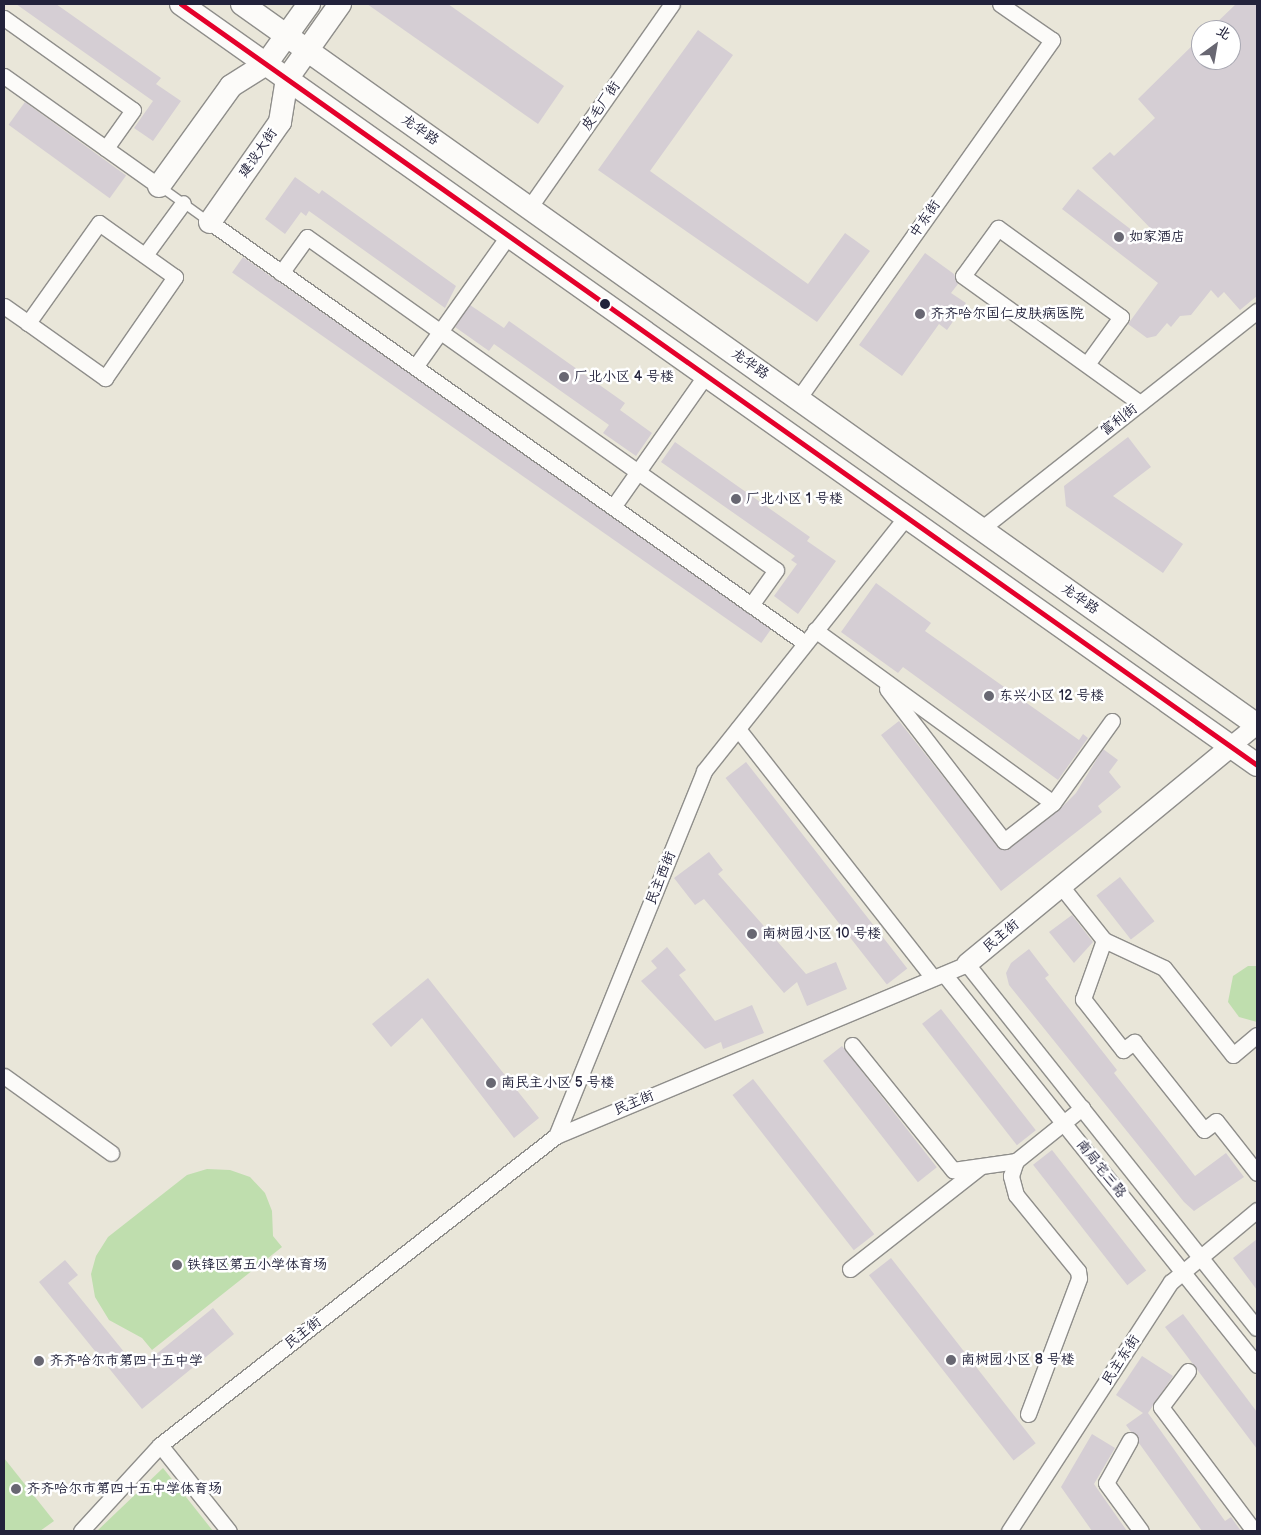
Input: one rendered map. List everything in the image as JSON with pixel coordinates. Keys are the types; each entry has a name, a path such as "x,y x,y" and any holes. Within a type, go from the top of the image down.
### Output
{"main road":[{"path":"181,4 1257,765"},
{"name":"龙华路","path":"242,4 1257,725"},
{"path":"159,186 231,86 266,64 308,4"},
{"name":"建设大街","path":"210,222 280,122 287,79 340,4"},
{"name":"民主街","path":"967,964 1231,746"}],"street":[{"name":"皮毛厂街","path":"529,208 672,4"},
{"name":"中东街","path":"798,399 1052,40 1000,4"},
{"path":"4,18 133,110 106,148"},
{"path":"4,76 159,186"},
{"path":"145,255 183,203"},
{"path":"210,222 805,643"},
{"path":"4,306 28,324 105,378 175,277 99,223 28,324"},
{"path":"1087,364 1121,317 998,228 963,276 1140,403"},
{"path":"414,367 508,236"},
{"path":"281,273 307,237 776,570 751,605"},
{"name":"富利街","path":"981,529 1257,311"},
{"path":"613,507 706,376"},
{"name":"民主西街","path":"556,1136 704,771 906,517"},
{"path":"815,630 1053,803"},
{"path":"876,675 1004,841 1053,803 1112,721"},
{"path":"1231,746 1257,725"},
{"name":"南局宅三路","path":"738,728 939,976 1064,1123 1257,1365"},
{"path":"1061,886 1104,940 1164,968 1233,1055 1257,1035"},
{"path":"1104,940 1083,999 1123,1050 1134,1042 1204,1130 1216,1121 1257,1173"},
{"name":"南局宅三路","path":"967,964 1257,1328"},
{"name":"民主街","path":"81,1531 160,1444 556,1136 967,964"},
{"path":"852,1045 953,1170 1016,1161 1082,1108"},
{"path":"4,1076 111,1152"},
{"path":"1016,1161 1011,1176 1016,1195 1078,1271 1079,1278 1028,1414"},
{"path":"850,1269 981,1166"},
{"name":"民主东街","path":"1009,1531 1182,1271 1257,1210"},
{"path":"1188,1372 1161,1407 1254,1531"},
{"path":"1130,1440 1106,1483 1141,1531"},
{"path":"160,1444 229,1531"}],"lane":[{"path":"159,186 210,222"}],"green space":[{"path":"1248,966 1257,966 1257,1022 1239,1017 1228,1002 1233,976"},
{"name":"铁锋区第五小学体育场","path":"207,1169 230,1170 250,1177 265,1193 272,1211 273,1236 282,1247 152,1350 142,1338 109,1320 95,1297 91,1274 96,1256 108,1237 187,1175"},
{"name":"齐齐哈尔市第四十五中学体育场","path":"4,1458 54,1521 40,1531 4,1531"},
{"path":"163,1468 213,1531 97,1531"}],"building":[{"path":"16,4 56,4 161,78 156,84 181,101 153,141 134,128 153,101"},
{"path":"367,4 448,4 564,86 538,124"},
{"path":"1236,4 1257,4 1257,296 1240,310 1224,292 1218,298 1211,290 1191,315 1180,316 1171,327 1167,323 1156,336 1147,338 1128,324 1158,283 1062,209 1078,189 1150,244 1157,235 1092,168 1110,152 1114,156 1155,118 1138,99 1191,47 1191,70 1241,70 1241,20 1219,20"},
{"path":"698,30 733,55 650,171 808,284 845,233 870,251 817,322 598,170"},
{"path":"25,102 126,175 110,198 9,125"},
{"path":"295,177 319,194 322,190 456,286 445,308 309,211 306,216 301,212 285,234 265,219"},
{"name":"齐齐哈尔国仁皮肤病医院","path":"925,253 954,274 958,284 951,293 966,303 947,330 939,324 902,376 859,345"},
{"path":"243,257 772,628 761,643 232,273"},
{"name":"厂北小区 4 号楼","path":"470,305 504,328 509,321 625,403 620,410 652,433 636,456 603,433 609,425 494,344 489,351 455,327"},
{"path":"1128,437 1151,467 1113,496 1183,544 1163,573 1066,506 1064,486"},
{"name":"厂北小区 1 号楼","path":"675,442 810,537 807,541 836,561 798,614 774,596 797,564 791,560 795,556 661,462"},
{"name":"东兴小区 12 号楼","path":"876,583 931,623 925,631 1079,740 1083,734 1088,738 1058,780 903,667 898,673 841,632"},
{"path":"899,721 1001,850 1010,848 1059,810 1076,793 1103,749 1118,760 1109,772 1121,787 1098,806 1102,812 1001,891 881,735"},
{"path":"746,762 907,968 887,984 726,778"},
{"name":"南树园小区 10 号楼","path":"709,852 723,870 718,874 806,974 836,962 847,989 807,1006 797,982 784,993 704,899 695,905 674,878"},
{"path":"1120,877 1154,921 1131,940 1096,895"},
{"path":"1072,915 1093,942 1074,963 1049,932"},
{"path":"667,947 686,970 679,975 715,1021 752,1005 764,1033 723,1049 721,1042 705,1049 641,981 657,968 651,961"},
{"path":"1029,949 1049,975 1045,978 1117,1070 1114,1073 1195,1176 1226,1153 1244,1177 1194,1211 1184,1202 1009,985 1006,973 1011,963"},
{"name":"南民主小区 5 号楼","path":"428,978 539,1118 514,1138 422,1018 391,1047 372,1024"},
{"path":"941,1009 1036,1130 1017,1145 922,1024"},
{"path":"842,1046 937,1167 918,1182 823,1061"},
{"path":"753,1079 874,1234 854,1250 733,1095"},
{"path":"1052,1150 1146,1271 1127,1285 1033,1165"},
{"path":"1257,1239 1257,1290 1233,1258"},
{"name":"南树园小区 8 号楼","path":"891,1258 1036,1443 1014,1460 869,1275"},
{"path":"65,1260 78,1275 68,1283 138,1369 213,1308 234,1334 142,1409 39,1282"},
{"path":"1183,1314 1257,1412 1257,1449 1165,1327"},
{"path":"1142,1356 1173,1376 1148,1413 1225,1521 1231,1517 1241,1531 1202,1531 1126,1425 1143,1413 1116,1395"},
{"path":"1092,1434 1115,1448 1094,1484 1127,1531 1092,1531 1061,1487"}],"transit line":[{"path":"181,4 1257,765"}],"place":[{"name":"如家酒店","path":"1119,237"},
{"name":"齐齐哈尔国仁皮肤病医院","path":"920,314"},
{"name":"厂北小区 4 号楼","path":"564,377"},
{"name":"厂北小区 1 号楼","path":"736,499"},
{"name":"东兴小区 12 号楼","path":"989,696"},
{"name":"南树园小区 10 号楼","path":"752,934"},
{"name":"南民主小区 5 号楼","path":"491,1083"},
{"name":"铁锋区第五小学体育场","path":"177,1265"},
{"name":"南树园小区 8 号楼","path":"951,1360"},
{"name":"齐齐哈尔市第四十五中学","path":"39,1361"},
{"name":"齐齐哈尔市第四十五中学体育场","path":"16,1489"}]}
